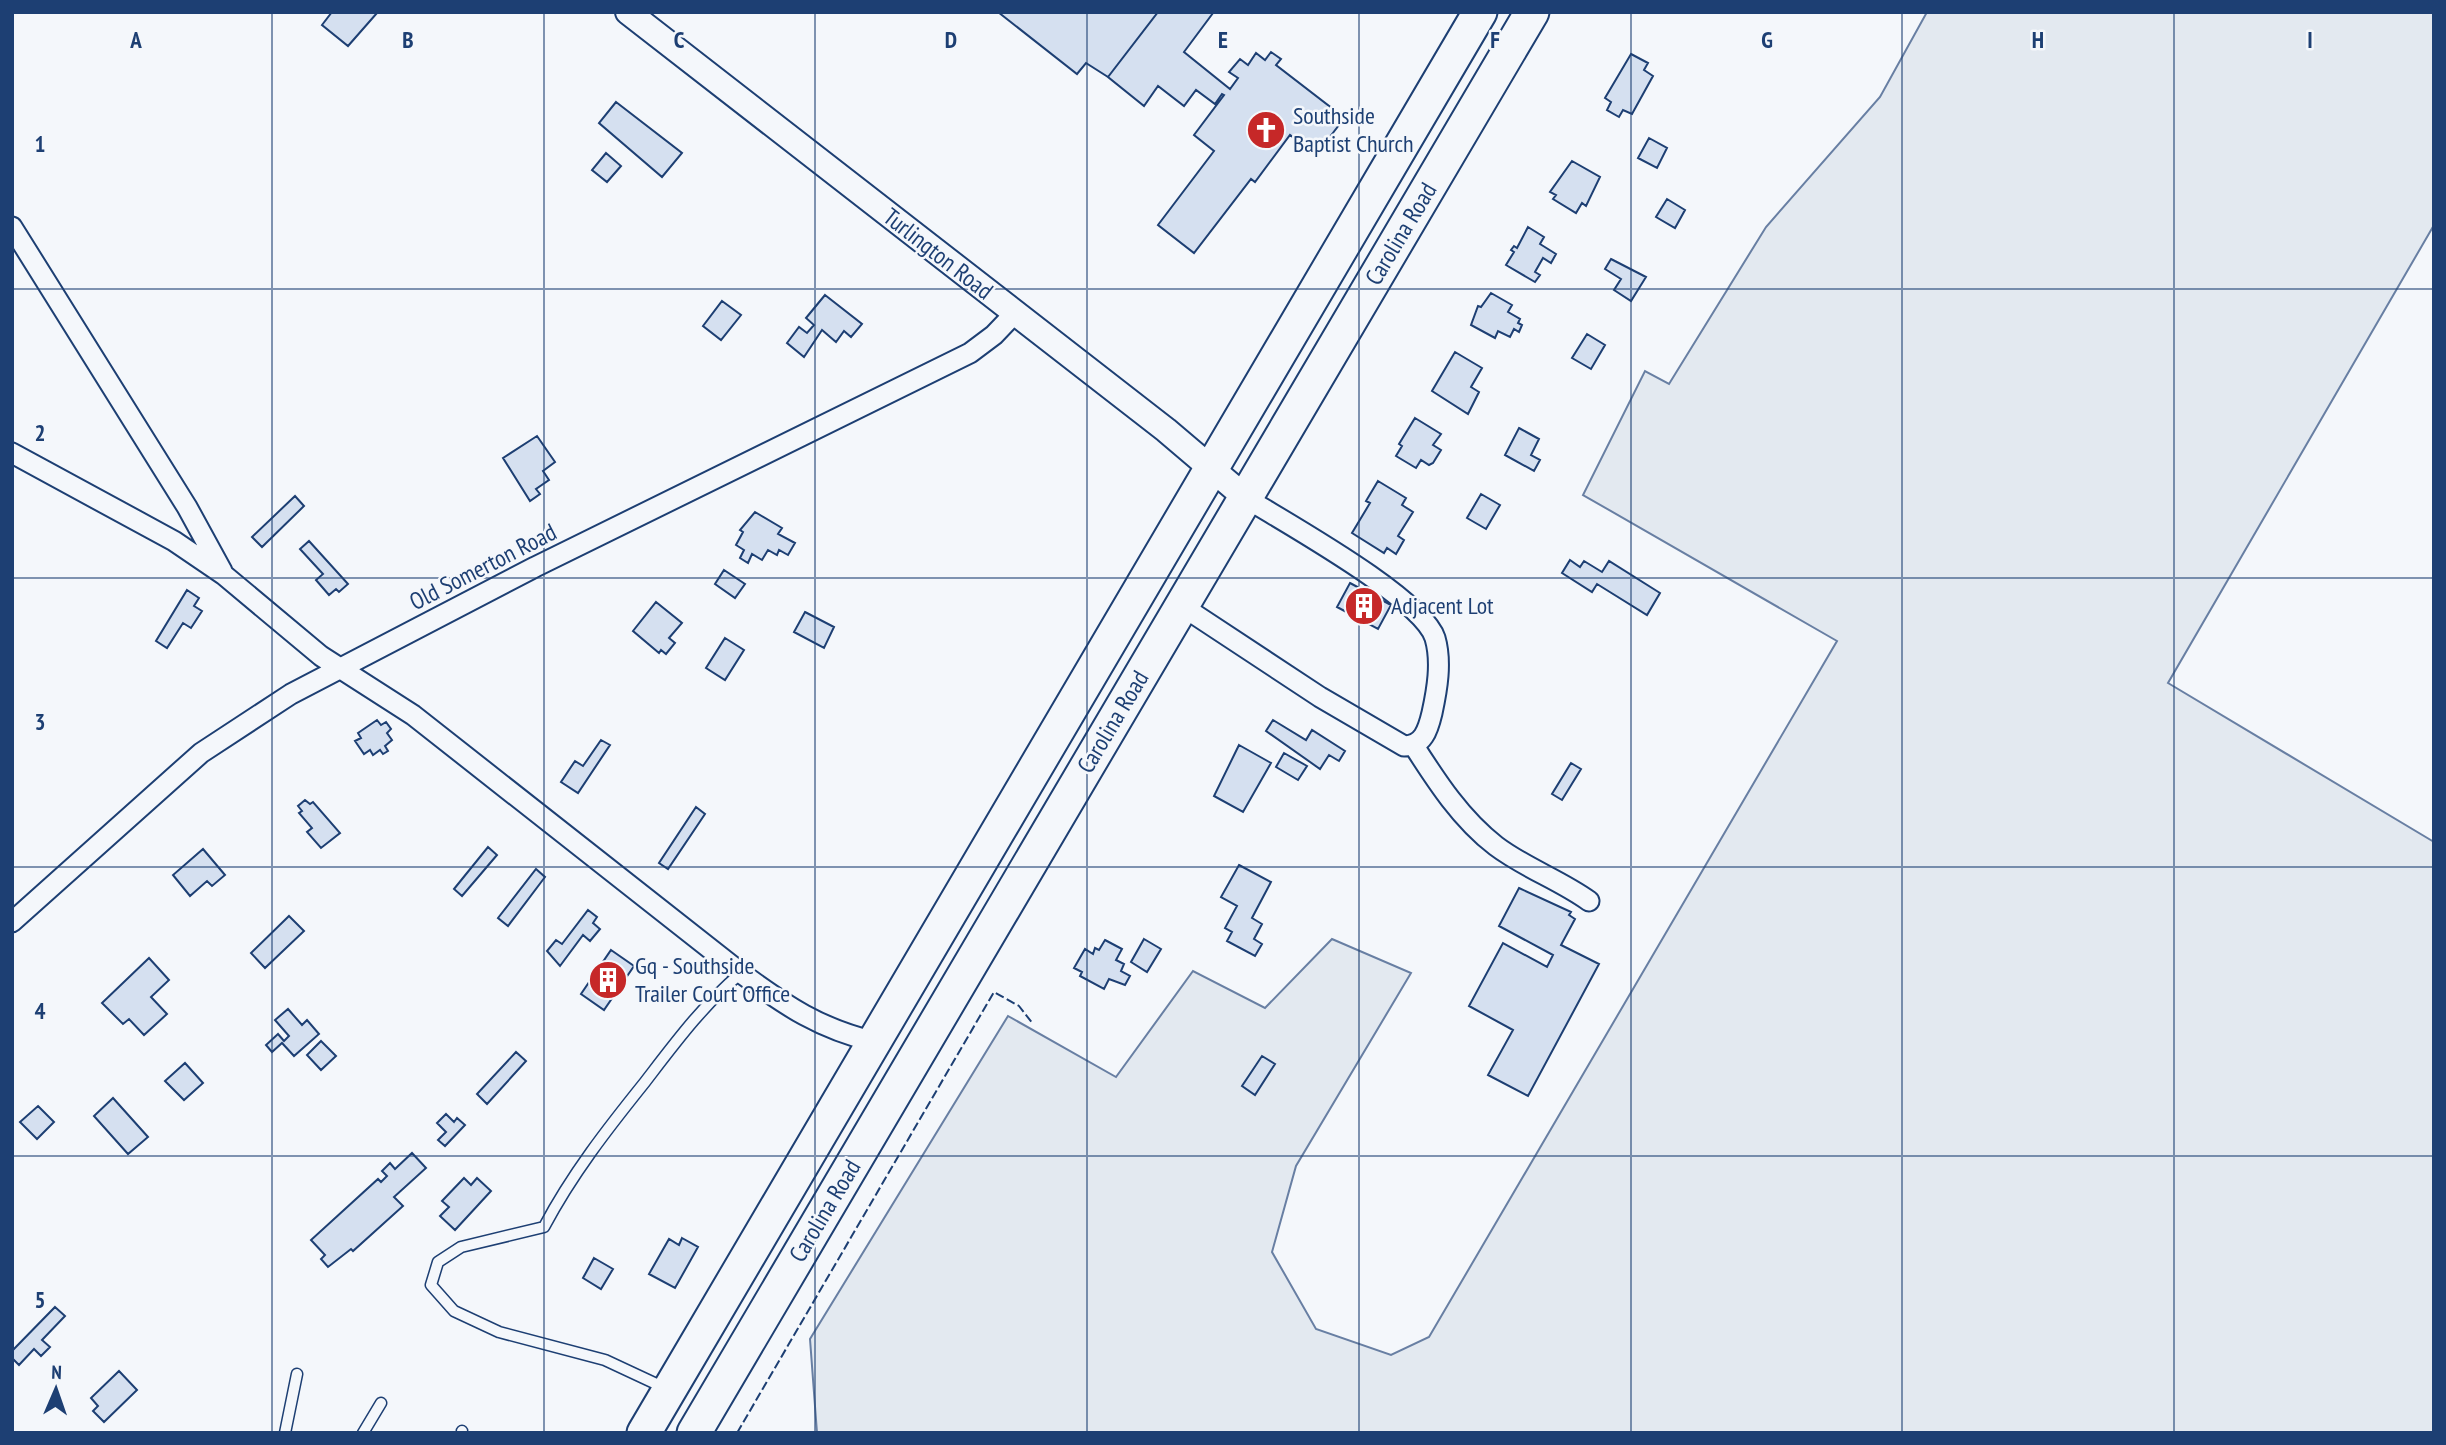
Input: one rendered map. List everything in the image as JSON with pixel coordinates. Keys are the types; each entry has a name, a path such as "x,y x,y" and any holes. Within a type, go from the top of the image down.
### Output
{"highway":[{"name":"Carolina Road","path":"644,1433 1480,12"},
{"name":"Carolina Road","path":"694,1433 1532,12"}],"street":[{"name":"Turlington Road","path":"628,12 1246,498"},
{"path":"12,227 187,507 224,575"},
{"name":"Old Somerton Road","path":"12,922 201,753 240,725 341,668 535,567 970,353 994,335 1014,313"},
{"path":"12,453 174,541 224,575 321,656 413,715 741,973 815,1023 875,1042"},
{"path":"1182,606 1320,697 1404,746 1413,746 1420,741 1429,726 1437,692 1435,636 1410,606 1384,585 1246,498"},
{"path":"1413,746 1458,808 1496,846 1562,881 1589,901"}],"lane":[{"path":"669,1390 605,1360 499,1332 454,1311 431,1286 438,1262 461,1247 544,1227 565,1188 625,1107 710,999 741,973"},
{"path":"285,1433 298,1374"},
{"path":"363,1433 381,1403"}],"shaded area":[{"path":"1927,12 2434,12 2434,225 2168,683 2434,842 2434,1433 817,1433 810,1339 1008,1016 1116,1077 1193,971 1265,1008 1332,939 1411,973 1296,1166 1272,1252 1316,1329 1391,1355 1429,1337 1837,641 1583,495 1645,371 1669,384 1766,227 1880,97"}],"building":[{"path":"332,12 377,13 348,46 322,25"},
{"path":"998,12 1158,12 1108,77 1086,63 1077,74"},
{"name":"Southside Baptist Church","path":"1158,12 1213,13 1184,52 1230,89 1238,78 1229,72 1240,59 1248,65 1256,53 1265,60 1271,52 1281,59 1276,65 1342,116 1336,123 1339,125 1319,151 1314,153 1290,135 1255,182 1251,179 1194,253 1158,225 1214,151 1194,135 1224,95 1222,94 1215,104 1196,90 1184,106 1158,86 1144,106 1108,77"},
{"path":"1631,54 1648,63 1644,70 1653,76 1632,114 1623,110 1619,117 1607,110 1611,102 1605,98"},
{"path":"616,102 682,153 662,177 599,123"},
{"path":"1649,138 1667,148 1657,168 1638,158"},
{"path":"606,153 621,166 607,182 592,170"},
{"path":"1572,161 1600,177 1586,206 1582,203 1576,213 1553,199 1556,195 1550,192"},
{"path":"1667,199 1685,210 1675,228 1656,217"},
{"path":"1528,227 1544,237 1540,244 1556,254 1551,263 1543,258 1535,272 1540,275 1535,282 1506,265 1514,252 1511,250 1514,246 1517,248"},
{"path":"1611,259 1646,277 1631,301 1614,290 1621,279 1605,269"},
{"path":"1491,293 1512,305 1508,312 1520,319 1518,323 1522,325 1519,332 1514,329 1510,337 1498,331 1495,338 1471,325 1478,306 1481,307"},
{"path":"825,295 862,324 851,337 844,331 836,342 822,330 804,357 787,343 799,327 807,333 814,325 806,318"},
{"path":"722,301 741,315 721,340 703,326"},
{"path":"1587,334 1605,345 1591,369 1572,358"},
{"path":"1455,352 1482,368 1471,387 1479,392 1468,414 1432,391"},
{"path":"1415,418 1441,434 1433,445 1441,450 1433,463 1429,465 1421,460 1416,468 1396,456 1402,446 1399,444"},
{"path":"1519,428 1539,439 1531,455 1540,460 1534,471 1505,455"},
{"path":"537,436 555,462 543,471 549,480 536,489 540,494 530,501 503,458"},
{"path":"1378,481 1406,498 1402,505 1413,512 1398,536 1404,540 1396,554 1387,548 1384,553 1352,533 1370,503 1366,501"},
{"path":"1481,494 1500,505 1486,529 1467,518"},
{"path":"295,496 304,506 262,547 252,537"},
{"path":"755,512 782,528 778,534 795,543 788,555 779,550 777,555 768,550 762,560 752,554 748,563 740,558 744,550 736,545 743,532 740,530"},
{"path":"309,541 348,584 339,592 336,589 329,595 316,580 323,574 300,549"},
{"path":"1570,560 1580,567 1584,561 1602,572 1609,561 1660,593 1647,615 1597,584 1592,592 1562,573"},
{"path":"724,570 745,584 735,598 715,584"},
{"name":"Adjacent Lot","path":"1350,583 1391,605 1378,629 1337,607"},
{"path":"187,590 199,598 194,606 202,611 191,628 183,623 167,648 156,641"},
{"path":"656,602 682,623 669,638 675,643 666,654 661,650 659,653 633,631"},
{"path":"805,612 834,627 824,648 794,632"},
{"path":"725,638 744,650 725,680 706,668"},
{"path":"377,720 381,725 386,722 391,729 387,733 392,740 385,746 388,751 383,754 380,750 373,755 370,750 364,754 355,741 361,738 358,733"},
{"path":"1273,720 1306,740 1312,730 1345,751 1339,761 1329,755 1320,769 1266,731"},
{"path":"601,740 610,745 578,793 561,782 575,761 583,766"},
{"path":"1239,745 1271,763 1243,812 1214,796"},
{"path":"1284,753 1307,766 1298,780 1276,767"},
{"path":"1571,763 1581,769 1562,800 1552,794"},
{"path":"305,800 310,804 313,802 340,833 321,848 307,832 312,828 299,813 302,811 298,806"},
{"path":"696,807 705,814 668,869 659,863"},
{"path":"488,847 497,855 462,896 454,889"},
{"path":"203,849 225,875 212,886 207,881 190,896 173,875"},
{"path":"1239,865 1271,882 1252,918 1262,924 1254,939 1262,944 1255,956 1227,941 1232,932 1225,928 1237,906 1221,897"},
{"path":"536,869 545,877 508,926 498,918"},
{"path":"1519,888 1571,912 1569,915 1575,919 1561,945 1599,964 1528,1096 1488,1075 1513,1030 1469,1006 1503,943 1547,967 1553,955 1499,926"},
{"path":"588,910 597,917 593,923 600,929 590,941 583,935 560,966 547,951 556,940 562,944"},
{"path":"289,916 304,931 265,968 251,953"},
{"path":"1144,939 1161,949 1147,972 1131,962"},
{"path":"1105,940 1122,949 1116,960 1124,964 1121,971 1130,976 1125,985 1109,979 1104,989 1080,976 1082,972 1074,968 1085,949 1093,954 1095,948 1099,950"},
{"name":"Gq - Southside Trailer Court Office","path":"611,950 634,966 604,1010 581,994"},
{"path":"149,958 169,980 151,997 167,1014 144,1035 129,1019 123,1024 102,1003"},
{"path":"288,1009 302,1025 307,1020 319,1034 294,1056 282,1043 272,1052 266,1045 278,1034 284,1041 289,1036 275,1020"},
{"path":"321,1041 336,1056 321,1070 307,1055"},
{"path":"516,1052 526,1061 487,1104 477,1094"},
{"path":"1262,1056 1275,1064 1255,1095 1242,1086"},
{"path":"185,1063 203,1083 184,1100 165,1081"},
{"path":"113,1098 148,1137 128,1154 94,1116"},
{"path":"38,1106 54,1122 37,1139 20,1122"},
{"path":"446,1114 454,1122 457,1118 465,1125 445,1146 438,1140 446,1132 437,1123"},
{"path":"412,1153 426,1168 394,1197 403,1206 353,1251 351,1249 328,1267 321,1259 325,1255 311,1240 378,1179 381,1182 387,1176 382,1171 390,1163 395,1169"},
{"path":"464,1178 471,1185 477,1178 491,1191 455,1230 440,1216 449,1207 442,1201"},
{"path":"682,1238 698,1247 675,1288 649,1274 669,1239 679,1245"},
{"path":"594,1258 613,1269 601,1289 583,1278"},
{"path":"55,1307 65,1316 42,1340 50,1347 41,1356 34,1349 19,1365 12,1358 12,1351"},
{"path":"119,1371 137,1390 104,1422 93,1411 98,1406 91,1398"}],"fence":[{"path":"737,1433 994,992 1019,1006 1033,1024"}],"place":[{"name":"Southside Baptist Church","path":"1266,130"},
{"name":"Adjacent Lot","path":"1364,606"},
{"name":"Gq - Southside Trailer Court Office","path":"608,980"}]}
